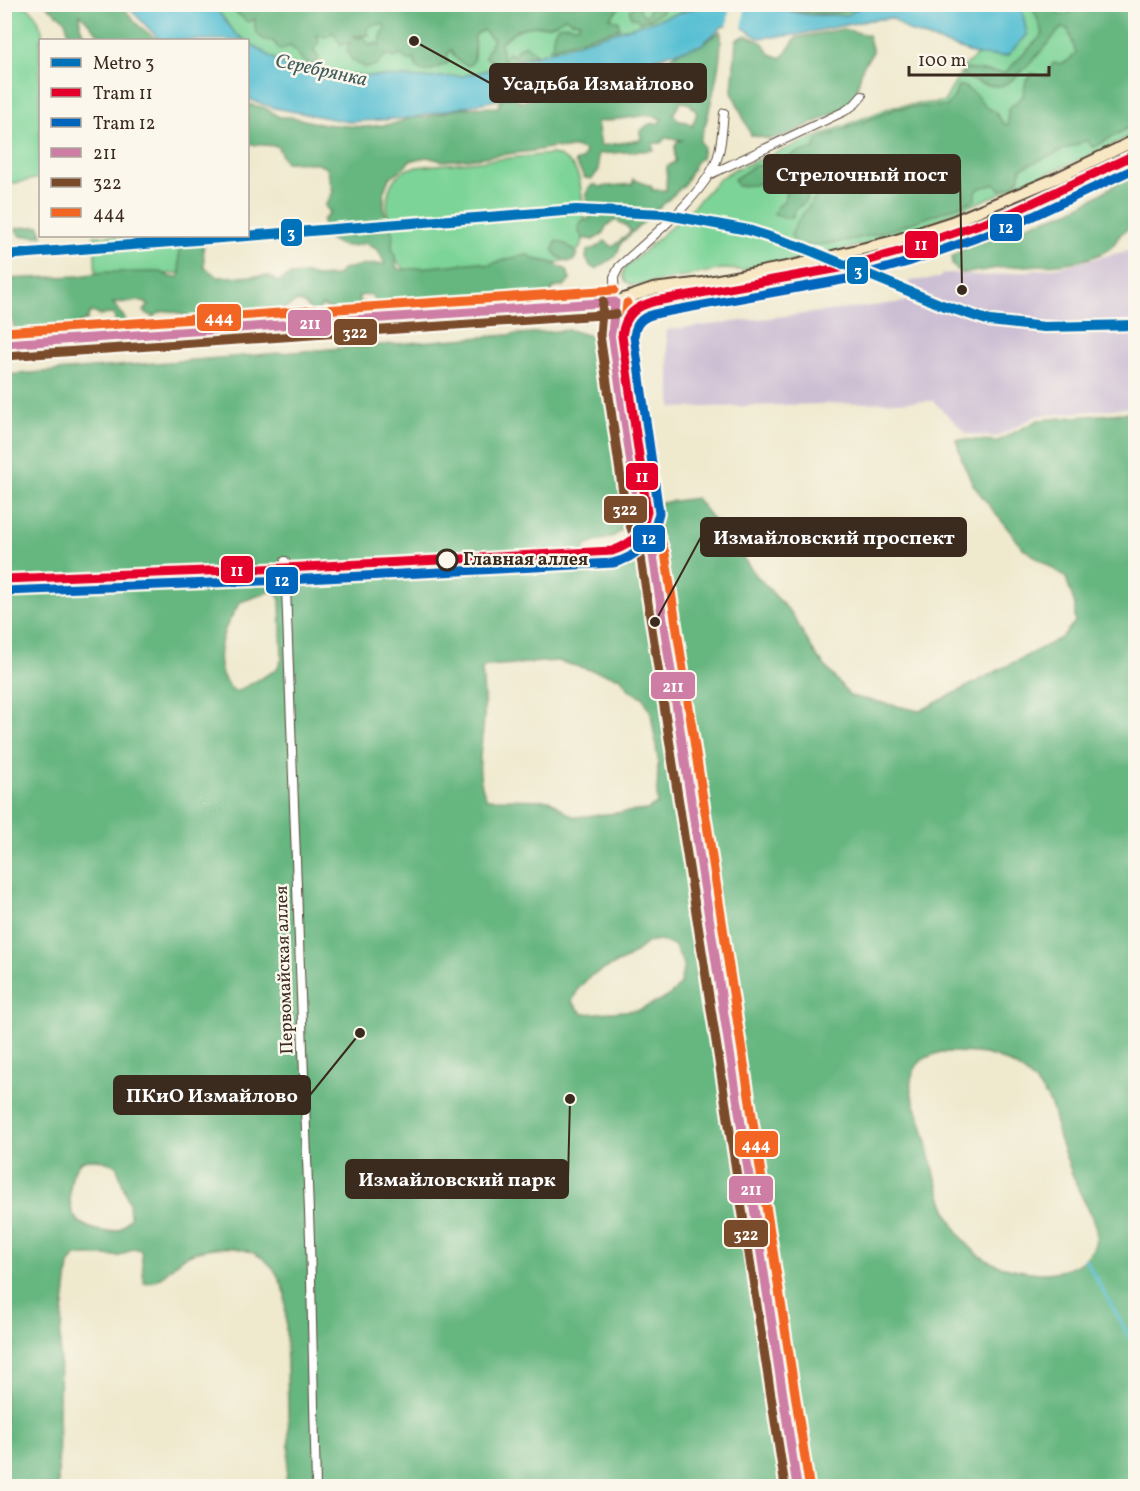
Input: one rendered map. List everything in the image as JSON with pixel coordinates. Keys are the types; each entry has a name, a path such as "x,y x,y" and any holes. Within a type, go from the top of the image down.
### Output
{"main road":[{"path":"615,302 653,289 703,283 792,266 894,242 952,222 1046,183 1136,140"},
{"path":"627,334 629,325 636,317 655,309 848,274 935,246 1054,200 1136,160"},
{"path":"615,302 624,318 627,334 650,510 652,550 797,1486"},
{"path":"615,302 612,333 616,367 638,511 652,550"},
{"path":"4,344 615,302 655,309"}],"street":[{"path":"615,302 614,278 619,267 667,223 710,174 845,111 862,96"},
{"path":"710,174 716,161 724,113"},
{"name":"Первомайская аллея","path":"285,561 310,1228 316,1486"}],"shaded area":[{"path":"1135,249 1135,407 1036,416 997,437 967,434 933,401 672,408 666,330 905,302 910,281 939,278 943,274 950,273 989,276 1060,267"}],"green space":[{"path":"15,4 22,5 33,12 40,24 44,39 39,39 39,178 5,185 5,5"},
{"path":"46,5 121,5 138,25 156,39 103,39 80,14 80,25 85,39 69,39 67,25 63,18"},
{"path":"213,5 706,5 463,76 425,78 317,74 285,66 249,43 249,39 243,39 235,33"},
{"path":"226,5 622,5 610,18 618,21 620,28 549,49 553,45 554,32 558,26 578,26 580,22 571,21 565,17 552,25 530,26 516,31 501,42 503,61 508,53 514,56 518,48 526,45 536,54 498,65 485,57 493,39 483,30 475,35 474,60 469,66 458,60 451,50 447,55 448,63 422,72 416,66 414,59 408,61 401,55 394,58 386,54 378,64 366,68 351,59 347,50 350,43 341,45 333,32 326,37 317,35 319,42 313,51 319,57 317,65 304,62 289,46 280,50 273,41 261,38 256,31 255,19 248,22","holes":["382,24 386,28 379,46 375,43 370,46 364,37 353,36 369,35 367,29 372,25"]},
{"path":"635,5 641,5 639,9 644,16 649,13 649,9 657,5 663,11 639,22 638,19 631,17 630,10"},
{"path":"747,5 865,5 847,15 811,15"},
{"path":"764,5 862,5 840,12 827,13"},
{"path":"1021,5 1135,5 1135,133 1101,151 908,232 811,259 743,270 722,269 637,286 625,281 623,275 625,268 690,210 719,179 733,170 894,106 944,102 964,67 977,55 1007,56 1027,35"},
{"path":"1032,5 1054,5 1059,15 1067,14 1085,5 1135,5 1135,124 1093,148 1087,140 1021,168 1020,178 1013,185 1001,190 996,184 980,188 976,192 975,200 888,231 843,242 797,245 791,236 795,225 823,187 802,190 808,197 795,209 792,218 784,218 774,214 785,197 786,188 781,175 754,185 737,186 734,179 754,166 776,164 798,152 814,149 817,140 897,108 947,106 958,86 963,86 975,94 987,108 994,111 1005,125 1008,125 1008,109 1023,96 1026,81 1032,73 1047,77 1053,63 1066,62 1076,53 1068,29 1061,28 1032,62 1006,84 989,86 962,75 966,69 1005,73 1043,34"},
{"path":"843,29 868,35 873,52 863,66 854,99 835,113 790,134 769,139 751,135 732,92 736,40 746,35 763,43 770,54 782,58 796,38"},
{"path":"721,31 717,75 700,141 703,147 701,158 696,162 684,185 621,243 616,256 596,269 591,267 586,258 587,251 605,241 613,247 631,231 616,220 606,226 603,234 593,240 582,238 578,229 582,221 589,219 591,211 586,194 589,188 592,185 598,187 633,184 633,179 652,187 652,190 666,190 667,167 675,162 675,146 678,141 683,140 665,138 661,143 653,143 653,150 598,154 599,170 592,179 585,178 575,162 583,159 585,151 575,147 566,149 554,147 442,161 427,157 409,161 405,167 389,178 384,191 384,210 393,234 392,247 396,267 401,270 479,262 486,265 529,255 533,259 550,262 567,270 570,280 564,286 553,288 551,295 540,302 520,296 482,301 470,300 459,304 442,299 434,306 426,305 421,300 402,307 392,306 388,310 379,309 371,294 359,296 359,300 366,305 364,311 351,310 341,314 321,305 320,311 313,313 305,304 297,301 280,315 271,315 264,311 248,317 233,313 202,315 193,318 168,311 158,313 153,317 144,311 149,305 141,301 113,303 126,320 121,326 116,322 113,314 100,315 92,312 87,320 66,329 34,331 24,337 16,333 11,317 5,315 5,279 79,276 105,272 161,272 170,277 178,277 180,273 178,237 203,237 204,267 218,277 269,276 278,282 291,275 336,276 344,269 385,264 378,250 365,243 342,246 323,234 323,220 330,212 325,206 333,192 327,168 315,163 285,162 277,146 249,144 249,104 265,108 279,117 291,117 321,124 364,127 393,124 461,108 498,107 501,99 513,97 521,102 569,90 602,74 620,73 628,66 650,60 670,59 680,51 701,45","holes":["681,102 689,103 697,113 692,126 687,122 679,121 673,114","649,115 662,119 659,123 649,124 640,131 641,140 601,146 597,122"]},
{"path":"552,154 571,164 577,172 580,183 585,231 578,251 569,258 556,263 427,275 401,266 390,239 387,214 391,185 401,173 416,167"},
{"path":"1135,177 1135,225 1100,254 1063,264 998,268 966,273 961,273 952,265 952,257 961,250 1065,213 1121,181"},
{"path":"39,226 39,236 20,236 17,228"},
{"path":"94,237 178,237 180,273 96,278"},
{"path":"556,241 565,244 575,252 577,255 573,261 568,262 557,256 553,250"},
{"path":"570,330 594,337 607,352 630,507 627,519 619,533 583,548 586,557 629,561 637,566 647,579 785,1486 283,1486 286,1480 289,1449 285,1292 276,1273 257,1255 234,1248 221,1248 186,1256 162,1277 144,1283 141,1250 134,1248 120,1256 75,1256 69,1265 60,1338 58,1486 5,1486 4,553 9,553 7,455 4,455 5,375","holes":["272,591 276,593 280,600 282,659 276,670 236,692 225,680 219,657 225,628 240,602","557,661 621,678 630,691 643,697 651,713 658,759 657,804 647,810 575,817 549,800 487,799 480,779 484,710 482,669 486,666","658,940 674,945 684,964 680,985 668,997 639,1010 583,1014 572,1002 578,989 590,976 628,958 648,942","95,1159 116,1165 129,1203 130,1218 115,1231 95,1230 82,1224 74,1216 70,1203 70,1186 75,1170 84,1160"]},
{"path":"1135,412 1135,1486 807,1486 655,504 696,498 756,575 792,614 815,654 850,696 920,711 1061,638 1075,622 1075,605 1066,578 1023,548 974,486 963,463 956,439 998,441 1038,420","holes":["941,1052 976,1053 996,1057 1015,1066 1030,1078 1047,1097 1054,1114 1059,1138 1096,1229 1096,1241 1093,1248 1081,1262 1067,1269 1045,1273 1018,1270 995,1264 978,1254 964,1240 944,1204 911,1090 912,1076 917,1065"]}],"water":[{"path":"865,4 1021,5 1027,35 1007,56 977,55 909,31 892,18 870,20 797,35 758,38 742,27 723,26 701,45 557,87 411,118 349,122 274,108 249,99 249,43 285,66 317,74 425,78 463,76 484,71 706,5 747,5 811,15 847,15"},
{"path":"126,5 213,5 235,33 244,39 159,39"}],"pier":[{"path":"730,5 745,5 742,30 727,28"}],"waterway":[{"path":"1085,1259 1136,1349"}],"metro line":[{"name":"3","path":"249,236 576,210 663,214 748,230 804,248 942,305 990,321 1044,327 1136,325"},
{"name":"3","path":"4,255 233,237"}],"tram line":[{"name":"11","path":"4,579 285,568 612,551 626,545 636,537 647,512 622,336 626,322 637,308 656,301 845,267 905,250 1011,213 1136,154"},
{"name":"12","path":"4,591 286,580 613,563 622,560 644,546 653,531 659,513 634,336 642,320 659,313 847,279 908,262 1016,224 1136,168"}],"transit line":[{"name":"444","path":"4,332 614,290"},
{"name":"322","path":"603,301 600,335 626,513 641,558 785,1486"},
{"name":"211","path":"615,302 612,333 638,511 653,555 797,1486"},
{"name":"211","path":"4,344 615,302"},
{"name":"444","path":"627,303 624,333 650,508 665,553 809,1484"},
{"name":"322","path":"5,356 616,314"}],"place":[{"name":"Усадьба Измайлово","path":"414,41"},
{"name":"Стрелочный пост","path":"962,290"},
{"name":"Главная аллея","path":"447,560"},
{"name":"Измайловский проспект","path":"655,622"},
{"name":"ПКиО Измайлово","path":"360,1033"},
{"name":"Измайловский парк","path":"570,1099"}],"water label":[{"name":"Серебрянка","path":"321,71"}]}
